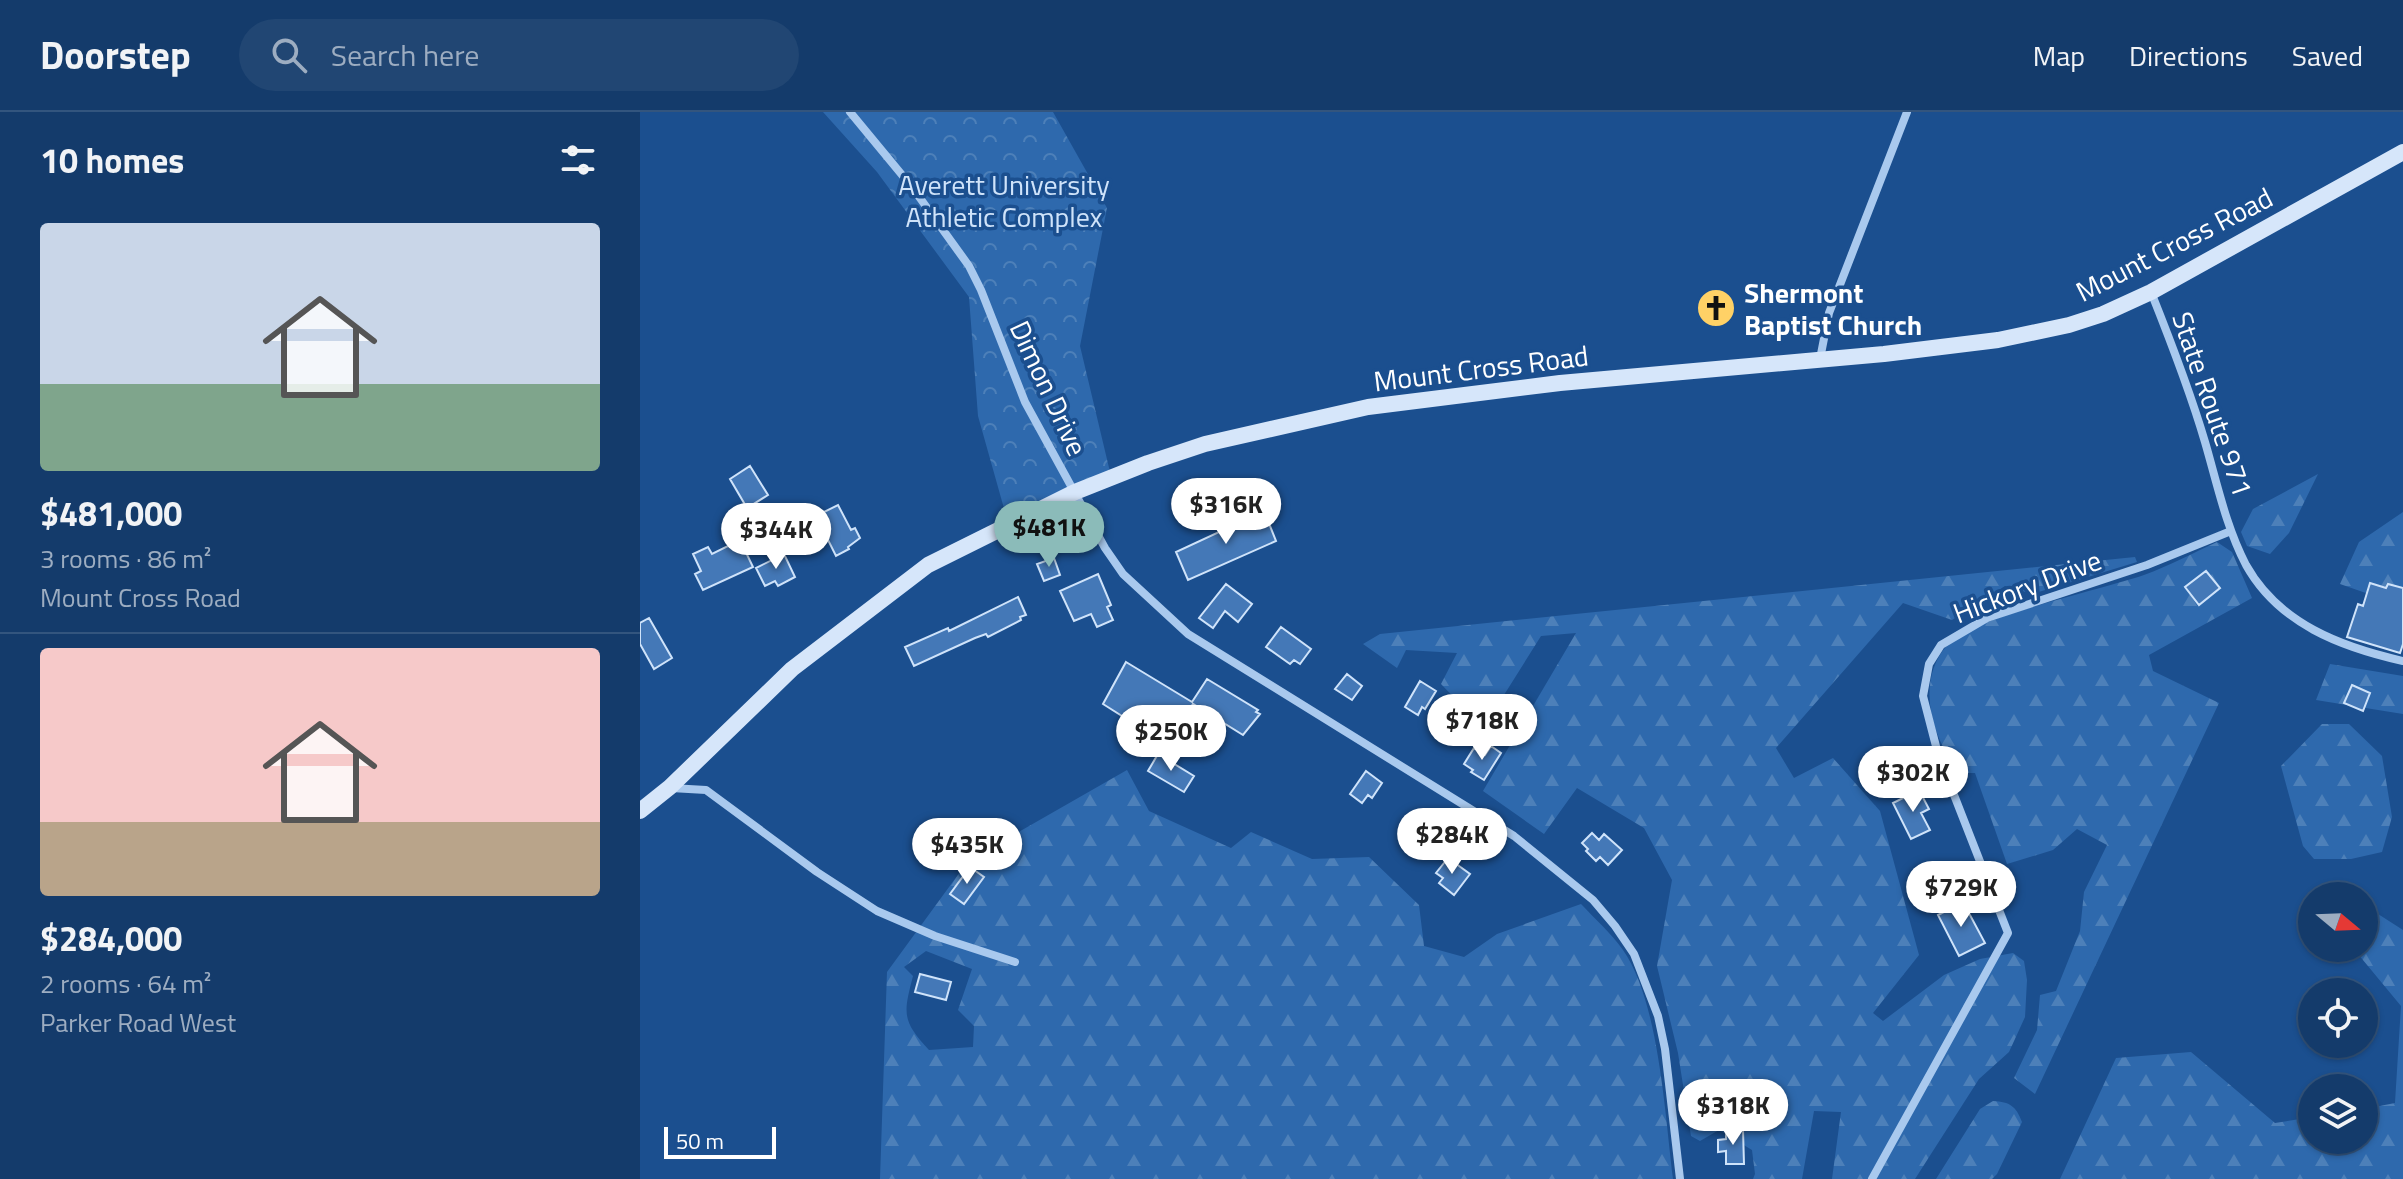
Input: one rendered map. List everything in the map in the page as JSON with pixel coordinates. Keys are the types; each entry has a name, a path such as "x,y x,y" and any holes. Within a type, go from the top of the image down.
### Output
{"main road":[{"name":"Mount Cross Road","path":"640,811 670,787 792,669 928,565 1075,492 1205,444 1368,407 1560,383 1820,360 1998,340 2069,325 2103,314 2151,292 2403,152"}],"street":[{"name":"Dimon Drive","path":"850,112 912,187 969,266 1025,402 1105,548 1123,574 1188,634 1514,836 1593,900 1615,926 1634,954 1658,1016 1665,1049 1680,1179"},
{"path":"1820,360 1829,313 1907,112"},
{"name":"State Route 971","path":"2151,292 2184,372 2231,531 2251,572 2292,616 2336,643 2403,661"},
{"name":"Hickory Drive","path":"1872,1179 2008,933 1938,754 1923,696 1929,664 1941,645 1987,618 2147,565 2231,531"},
{"path":"670,787 706,790 817,872 891,918 1015,962"}],"green space":[{"name":"Averett University Athletic Complex","path":"823,112 1053,112 1107,208 1080,346 1110,472 1007,519 978,416 969,297 877,172"},
{"path":"2318,474 2289,533 2270,554 2247,546 2241,532 2253,509"},
{"path":"2403,512 2403,606 2340,584 2359,542"},
{"path":"2217,542 2232,552 2252,598 2149,655 2153,671 2219,703 2035,1094 2014,1078 2037,1030 2040,995 2056,991 2080,931 2084,892 2107,845 2077,829 2053,850 2007,864 1975,773 1960,773 1935,727 1929,693 1932,675 1948,644 1982,624 2144,575"},
{"path":"2135,557 2137,562 2032,594 2005,586 1952,620 1903,603 1776,748 1794,778 1833,758 1880,811 1919,955 1873,1013 1883,1021 1944,975 1980,959 2013,953 2024,961 2027,980 2025,1017 2009,1052 1979,1079 1915,1179 1832,1179 1841,1112 1814,1111 1802,1179 1753,1179 1752,1150 1719,1130 1700,1141 1691,1136 1678,1053 1657,966 1672,880 1644,828 1577,788 1544,834 1483,791 1576,633 1541,636 1492,714 1466,710 1441,684 1457,653 1406,650 1397,668 1363,644 1380,634"},
{"path":"2330,664 2403,676 2403,714 2316,700"},
{"path":"2322,724 2349,724 2382,756 2392,817 2382,852 2351,859 2314,859 2303,846 2281,766"},
{"path":"1127,770 1149,811 1231,848 1251,832 1312,859 1369,857 1419,905 1424,946 1464,957 1497,934 1581,904 1623,950 1645,998 1663,1092 1673,1179 880,1179 887,972 968,861","holes":["926,951 972,969 958,1010 974,1026 973,1047 929,1050 909,1024 907,1000 913,976 904,967"]},
{"path":"2378,914 2403,930 2403,1179 2060,1179 2116,1058 2191,1052 2275,1123 2298,1119 2298,1154 2378,1154 2378,1106 2395,1103 2401,1006 2365,962 2378,962"},
{"path":"1993,1101 2012,1106 2022,1122 1997,1174 1992,1179 1936,1179 1980,1109"}],"building":[{"path":"750,466 768,495 747,508 730,479"},
{"path":"838,505 851,530 855,528 860,538 836,556 816,516"},
{"path":"1264,511 1276,541 1188,580 1176,552"},
{"path":"740,540 753,567 703,590 695,574 701,571 693,554 708,547 712,554"},
{"path":"784,554 795,577 778,586 775,581 765,586 756,568"},
{"path":"1054,558 1060,575 1044,581 1037,564"},
{"path":"2206,571 2220,588 2199,605 2185,587"},
{"path":"1098,574 1111,605 1107,607 1113,620 1097,627 1091,614 1074,621 1060,591"},
{"path":"2370,583 2386,588 2388,584 2403,588 2403,644 2400,653 2347,637 2358,604 2363,606"},
{"path":"1226,584 1252,604 1238,622 1225,611 1213,628 1199,618"},
{"path":"1018,597 1026,615 1020,617 1021,620 988,637 986,634 975,638 914,666 905,647 948,628 949,631"},
{"path":"649,618 672,658 654,669 640,644 640,623"},
{"path":"1281,627 1311,649 1300,664 1294,660 1290,664 1266,647"},
{"path":"1126,662 1192,702 1207,679 1260,714 1243,735 1193,704 1168,745 1103,704"},
{"path":"1347,674 1362,686 1352,700 1335,689"},
{"path":"1420,681 1436,691 1418,715 1405,707"},
{"path":"2352,685 2370,693 2363,711 2344,703"},
{"path":"1491,746 1501,753 1484,780 1464,764 1474,748 1485,755"},
{"path":"1158,754 1194,776 1184,792 1148,771"},
{"path":"1366,771 1382,783 1372,798 1368,795 1362,803 1350,794"},
{"path":"1919,790 1929,809 1921,813 1930,830 1911,839 1893,803"},
{"path":"1592,833 1599,840 1604,834 1622,850 1608,865 1600,857 1596,861 1582,843"},
{"path":"1448,858 1470,874 1454,895 1439,883 1443,878 1436,873"},
{"path":"970,867 984,877 964,904 950,894"},
{"path":"1963,902 1985,943 1959,956 1938,915"},
{"path":"920,974 951,982 946,1000 915,992"},
{"path":"1726,1130 1743,1130 1744,1164 1726,1164 1726,1151 1718,1152 1718,1140 1726,1139"}],"place":[{"name":"Shermont Baptist Church","path":"1716,308"}]}
